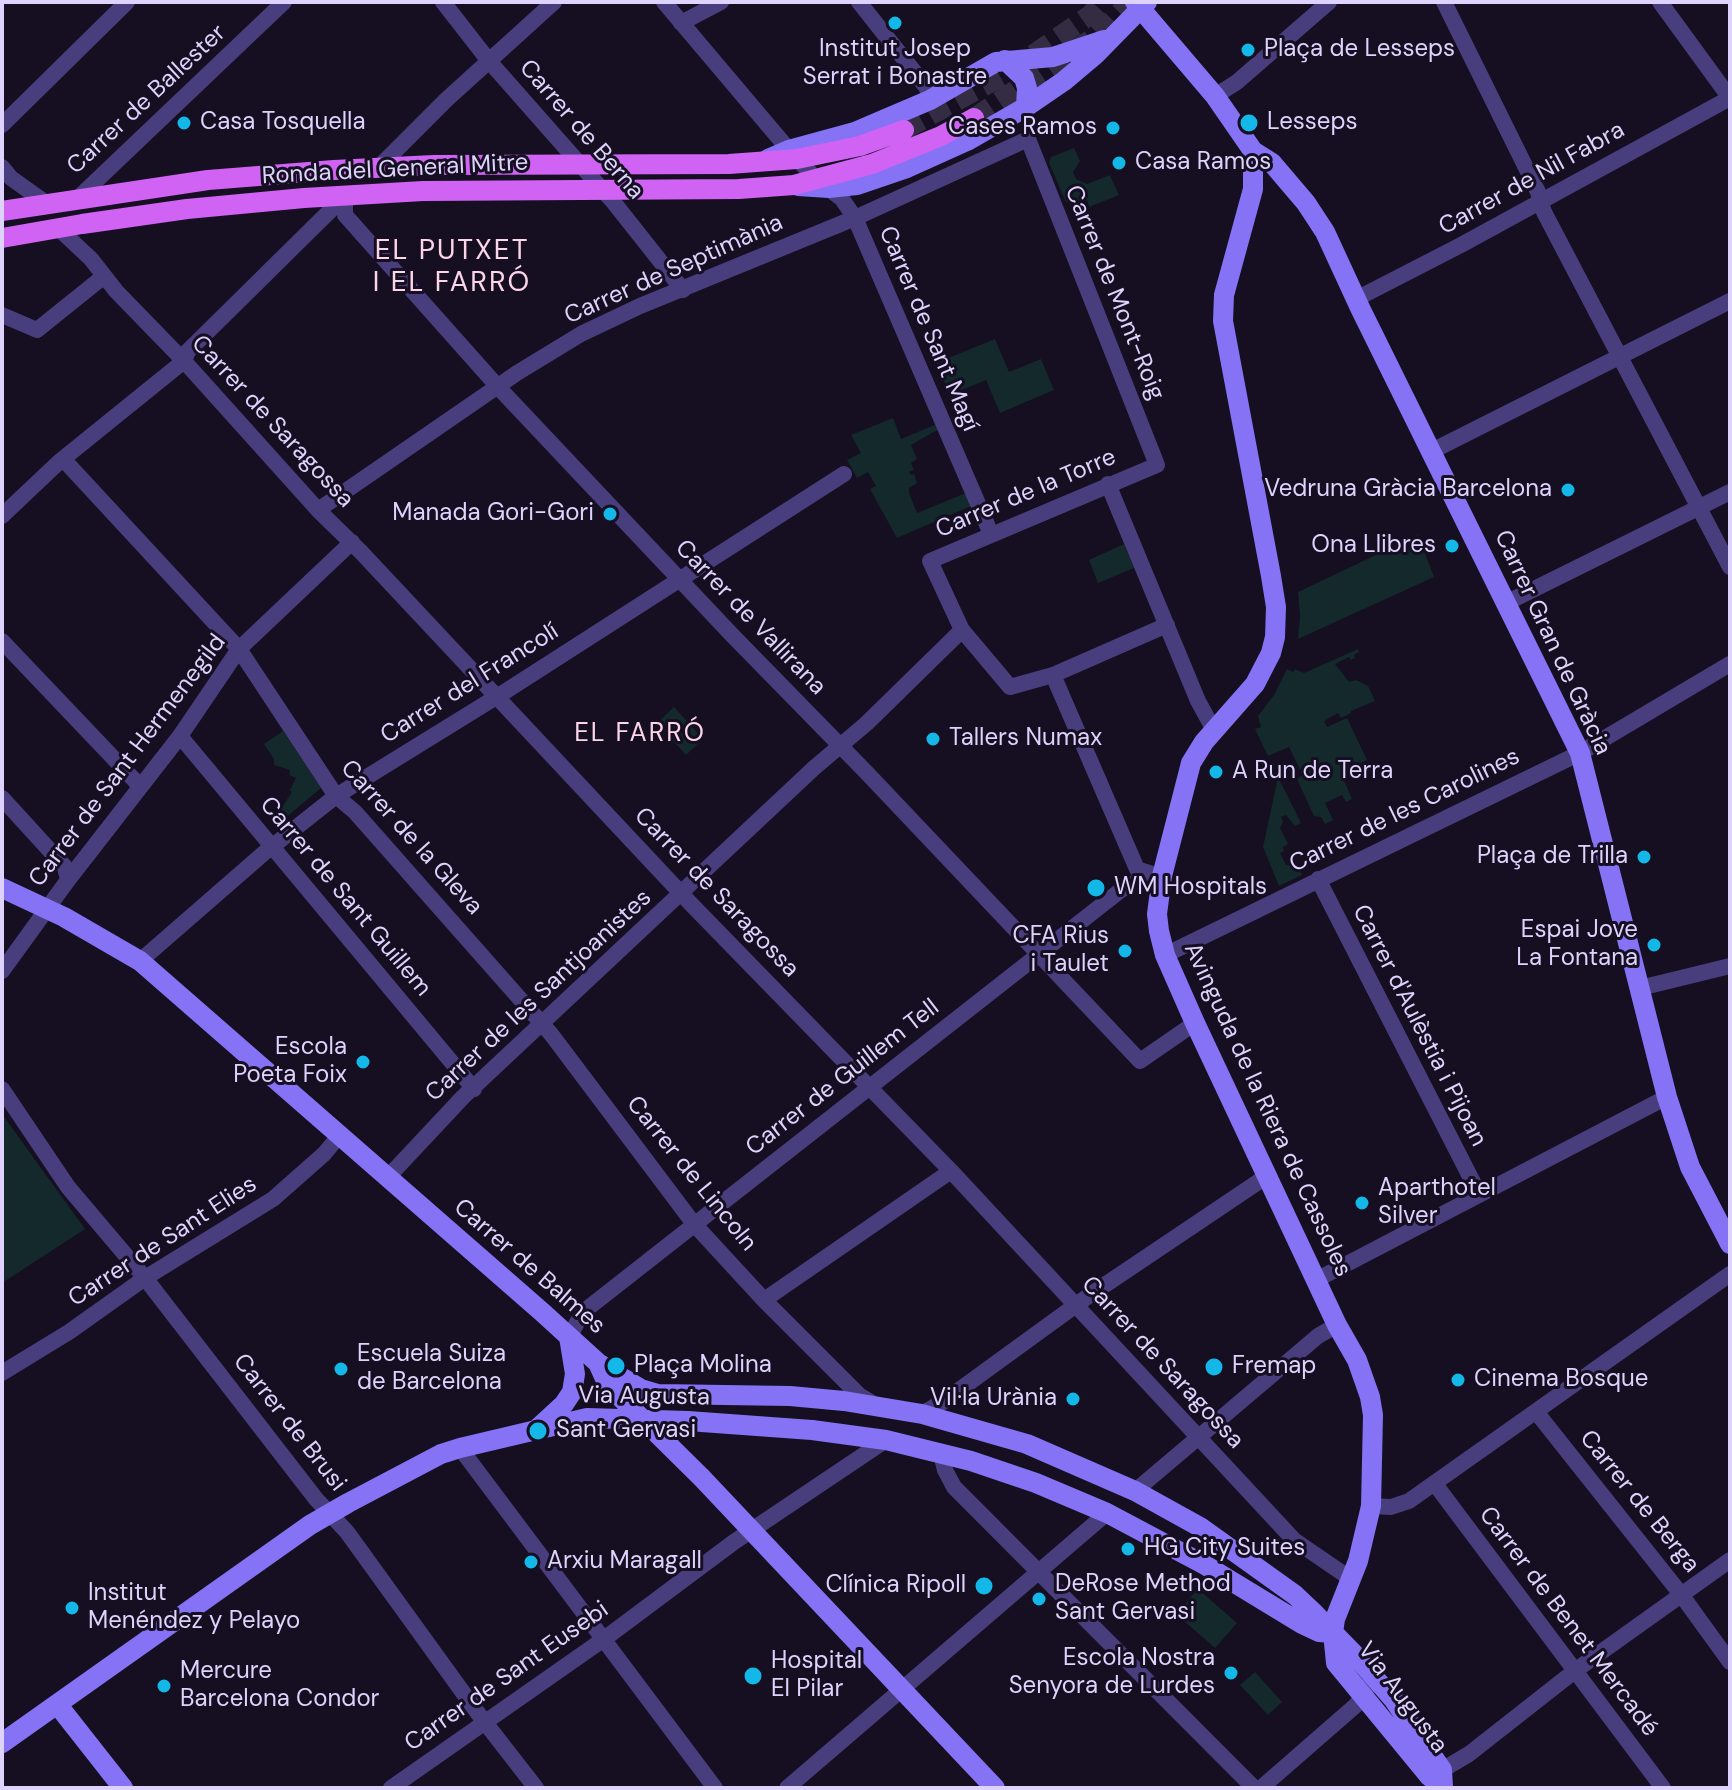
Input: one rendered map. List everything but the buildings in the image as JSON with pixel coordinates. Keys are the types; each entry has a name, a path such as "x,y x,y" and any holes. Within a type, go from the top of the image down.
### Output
{"main road":[{"name":"Ronda del General Mitre","path":"2,238 187,209 345,196 439,191 753,189 794,185 857,185 907,168 967,141 1026,107 1064,81 1111,38 1141,4"},
{"path":"1141,4 1215,96 1253,151"},
{"name":"Ronda del General Mitre","path":"2,211 208,180 378,168 765,161 855,132 930,100 980,69 1005,60 1053,57 1111,38"},
{"path":"1005,60 1024,78 1026,107"},
{"name":"Ronda del General Mitre","path":"823,184 901,153 974,118"},
{"name":"Ronda del General Mitre","path":"793,154 860,146 904,130"},
{"name":"Carrer Gran de Gràcia","path":"1253,151 1272,163 1306,203 1325,232 1580,753 1667,1097 1690,1167 1730,1244"},
{"name":"Avinguda de la Riera de Cassoles","path":"1253,151 1253,189 1224,295 1223,321 1271,576 1276,621 1271,653 1249,694 1214,730 1191,763 1162,876 1157,914 1165,955 1337,1325 1357,1360 1370,1397 1373,1415 1371,1506 1351,1579 1338,1607 1333,1633"},
{"path":"345,196 378,168"},
{"name":"Carrer de Balmes","path":"2,888 48,909 140,961 598,1363 611,1387 752,1530 995,1788"},
{"path":"536,1429 564,1404 572,1392 575,1374 569,1337"},
{"name":"Via Augusta","path":"598,1363 641,1389 658,1394 790,1396 922,1414 1027,1444 1168,1507 1295,1595 1394,1700 1443,1782"},
{"path":"883,1408 894,1434 922,1414"},
{"name":"Via Augusta","path":"2,1743 329,1513 441,1454 587,1418 894,1434 941,1454 1003,1471 1107,1513 1205,1565 1302,1624 1319,1632 1333,1633"},
{"path":"1107,1513 1135,1491"},
{"name":"Via Augusta","path":"1333,1633 1336,1663 1429,1776 1443,1782"},
{"path":"57,1704 123,1788"}],"street":[{"path":"2,125 127,2"},
{"name":"Carrer de Ballester","path":"78,198 284,2"},
{"name":"Carrer de Berna","path":"443,2 489,61 581,164 683,290"},
{"path":"378,168 554,2"},
{"name":"Carrer de Sant Magí","path":"664,2 793,154 842,199 855,218 991,534"},
{"path":"681,23 721,2"},
{"path":"859,2 927,88 930,100"},
{"path":"1215,96 1237,82 1329,2"},
{"path":"1444,2 1541,199 1544,212 1730,567"},
{"path":"1660,2 1730,98"},
{"name":"Carrer de Nil Fabra","path":"1356,299 1730,98"},
{"name":"Carrer de Mont-Roig","path":"855,218 1028,139 1157,465"},
{"path":"2,167 11,178 46,203"},
{"path":"2,516 64,460 184,361 188,351 345,196"},
{"name":"Carrer de Vallirana","path":"345,196 345,215 353,225 499,388 1140,1061 1195,1023"},
{"name":"Carrer de Septimània","path":"318,510 517,373 581,334 640,306 855,218"},
{"name":"Carrer de Saragossa","path":"58,228 91,259 103,277 184,361 318,510 352,542 682,893 951,1171 1294,1540 1351,1579"},
{"path":"2,315 37,330 103,277"},
{"path":"1432,451 1730,301"},
{"name":"Carrer de la Gleva","path":"64,460 239,649 336,796 355,812 543,1024"},
{"name":"Carrer de la Torre","path":"962,630 930,561 1157,465"},
{"name":"Carrer del Francolí","path":"140,961 336,796 497,697 844,474"},
{"path":"1108,484 1198,701 1214,730"},
{"path":"1506,603 1730,492"},
{"name":"Carrer de Sant Hermenegild","path":"2,971 180,736 239,649 352,542"},
{"path":"962,630 1010,687 1053,675 1167,625"},
{"name":"Carrer de les Santjoanistes","path":"388,1177 474,1089 814,768 867,723 962,630"},
{"path":"2,641 140,786"},
{"name":"Carrer de les Carolines","path":"1165,955 1580,753 1730,664"},
{"path":"1053,675 1137,869 1162,876"},
{"name":"Carrer de Sant Guillem","path":"180,736 474,1089"},
{"path":"2,798 65,867 68,880"},
{"name":"Carrer de Guillem Tell","path":"569,1337 583,1312 1121,890 1136,882 1162,876"},
{"name":"Carrer d'Aulèstia i Pijoan","path":"1318,879 1479,1194"},
{"path":"1640,988 1730,966"},
{"name":"Carrer de Lincoln","path":"543,1024 694,1224 859,1395 883,1408"},
{"name":"Carrer de Brusi","path":"2,1089 61,1178 145,1278 347,1532 536,1788"},
{"path":"1316,1280 1667,1097"},
{"name":"Carrer de Sant Elies","path":"2,1373 69,1332 145,1278 273,1199 324,1154 339,1136"},
{"path":"764,1300 951,1171"},
{"path":"922,1414 1075,1305 1267,1176"},
{"path":"1371,1506 1391,1507 1405,1503 1435,1484 1730,1274"},
{"path":"1135,1491 1318,1336 1337,1325"},
{"name":"Carrer de Berga","path":"1537,1413 1681,1594 1730,1662"},
{"name":"Carrer de Sant Eusebi","path":"391,1788 604,1639 752,1530 894,1434"},
{"path":"460,1448 715,1788"},
{"path":"941,1454 954,1487 1254,1788"},
{"name":"Carrer de Benet Mercadé","path":"1435,1484 1663,1788"},
{"path":"787,1788 1107,1513"},
{"path":"1443,1782 1469,1754 1576,1670 1730,1560"},
{"path":"1261,1788 1355,1706 1364,1695 1370,1672"}],"green space":[{"path":"1074,148 1080,161 1073,172 1076,179 1087,184 1110,175 1119,195 1089,207 1087,200 1071,207 1066,202 1049,163 1051,157"},
{"path":"995,339 1009,372 1041,359 1054,390 1000,413 986,380 950,395 936,363"},
{"path":"893,418 901,439 937,424 939,429 911,445 917,459 911,463 914,470 909,472 914,474 917,483 909,488 909,493 917,513 966,493 971,506 897,538 870,489 876,486 868,472 857,478 847,460 861,453 851,435"},
{"path":"1418,535 1434,577 1298,639 1298,592"},
{"path":"1124,544 1134,568 1098,583 1089,560"},
{"path":"1358,649 1355,658 1351,660 1349,657 1335,664 1349,682 1356,680 1368,686 1375,701 1341,718 1338,713 1324,721 1327,727 1347,718 1367,760 1341,773 1352,799 1346,802 1342,795 1325,803 1333,820 1325,824 1321,817 1314,816 1297,779 1303,775 1289,747 1268,756 1255,729 1261,727 1258,716 1274,695 1287,669 1304,673"},
{"path":"674,707 703,739 686,755 657,723"},
{"path":"283,731 321,788 277,825 273,821 292,792 290,790 296,778 289,775 290,770 274,765 274,759 264,744"},
{"path":"1278,777 1301,823 1295,826 1286,815 1281,817 1283,822 1280,828 1288,844 1280,853 1286,865 1297,864 1302,875 1279,886 1263,847"},
{"path":"2,1114 85,1229 2,1283"},
{"path":"1198,1589 1237,1623 1215,1648 1176,1614"},
{"path":"1255,1672 1282,1702 1268,1715 1240,1685"}],"tunnel":[{"path":"904,130 1004,75 1090,15 1102,2"},
{"path":"974,118 1096,36 1130,2"}],"place":[{"name":"Institut Josep Serrat i Bonastre","path":"895,23"},
{"name":"Plaça de Lesseps","path":"1248,50"},
{"name":"Casa Tosquella","path":"184,123"},
{"name":"Lesseps","path":"1249,123"},
{"name":"Cases Ramos","path":"1113,128"},
{"name":"Casa Ramos","path":"1119,163"},
{"name":"Vedruna Gràcia Barcelona","path":"1568,490"},
{"name":"Manada Gori-Gori","path":"610,514"},
{"name":"Ona Llibres","path":"1452,546"},
{"name":"Tallers Numax","path":"933,739"},
{"name":"A Run de Terra","path":"1216,772"},
{"name":"Plaça de Trilla","path":"1644,857"},
{"name":"WM Hospitals","path":"1096,888"},
{"name":"Espai Jove La Fontana","path":"1654,945"},
{"name":"CFA Rius i Taulet","path":"1125,951"},
{"name":"Escola Poeta Foix","path":"363,1062"},
{"name":"Aparthotel Silver","path":"1362,1203"},
{"name":"Plaça Molina","path":"616,1366"},
{"name":"Fremap","path":"1214,1367"},
{"name":"Escuela Suiza de Barcelona","path":"341,1369"},
{"name":"Cinema Bosque","path":"1458,1380"},
{"name":"Vil·la Urània","path":"1073,1399"},
{"name":"Sant Gervasi","path":"538,1431"},
{"name":"HG City Suites","path":"1128,1549"},
{"name":"Arxiu Maragall","path":"531,1562"},
{"name":"Clínica Ripoll","path":"984,1586"},
{"name":"DeRose Method Sant Gervasi","path":"1039,1599"},
{"name":"Institut Menéndez y Pelayo","path":"72,1608"},
{"name":"Escola Nostra Senyora de Lurdes","path":"1231,1673"},
{"name":"Hospital El Pilar","path":"753,1676"},
{"name":"Mercure Barcelona Condor","path":"164,1686"}],"district":[{"name":"EL PUTXET I EL FARRÓ","path":"452,268"},
{"name":"EL FARRÓ","path":"640,734"}]}
